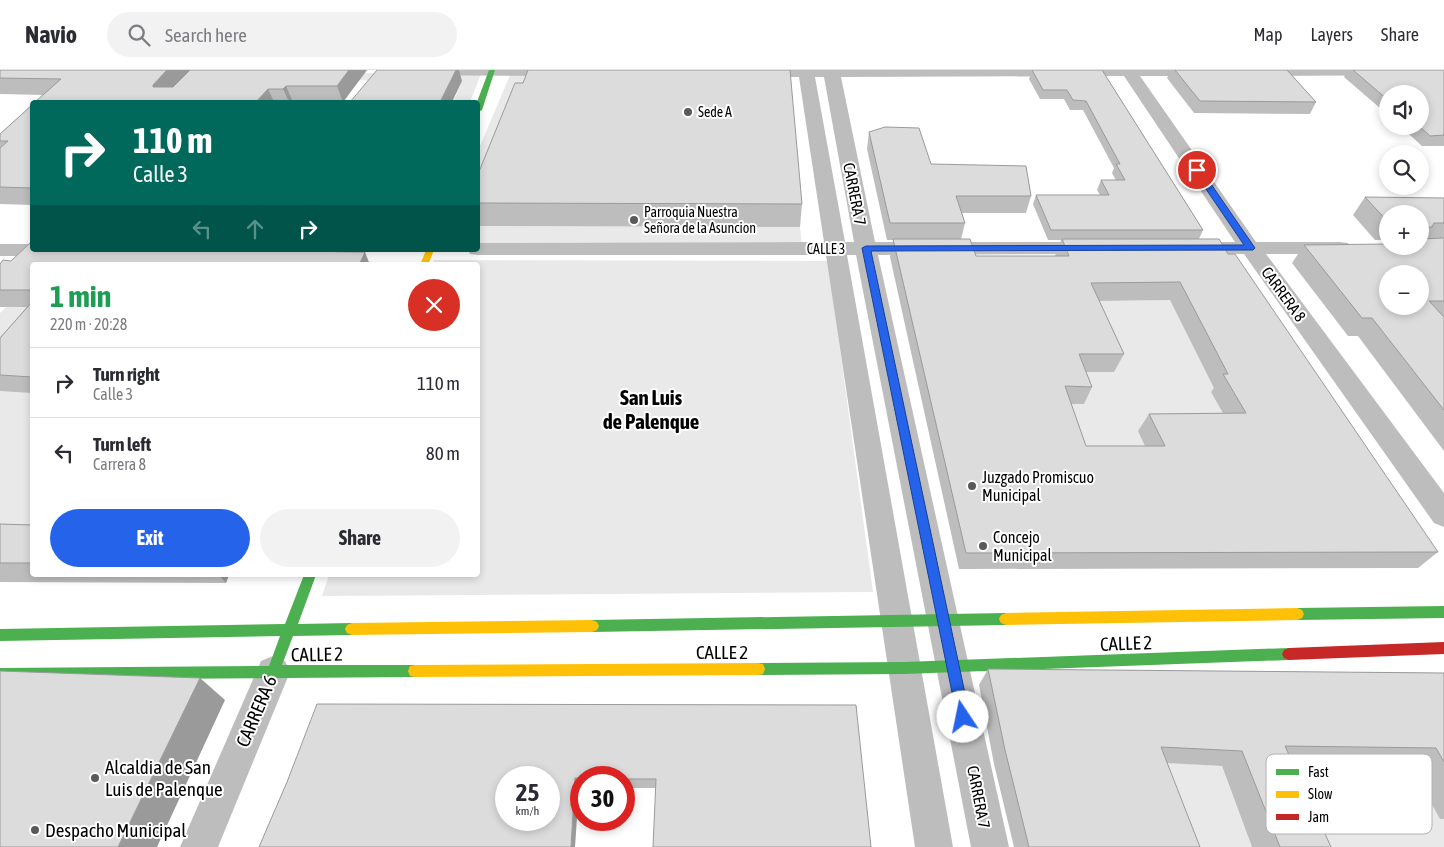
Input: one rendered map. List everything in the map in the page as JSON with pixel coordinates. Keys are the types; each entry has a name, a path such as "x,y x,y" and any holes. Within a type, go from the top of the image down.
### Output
{"street":[{"path":"390,70 580,71"},
{"path":"480,104 492,70"},
{"path":"1427,70 1444,84"},
{"path":"738,72 1436,70"},
{"name":"CARRERA 7","path":"819,71 866,248 990,847"},
{"name":"CARRERA 7","path":"819,71 836,249 934,847"},
{"name":"CARRERA 8","path":"1129,71 1250,248 1444,515"},
{"path":"6,259 30,248"},
{"name":"CALLE 3","path":"480,249 1117,248"},
{"path":"1166,248 1357,248"},
{"name":"CARRERA 6","path":"199,847 309,577"},
{"name":"CALLE 2","path":"0,635 1444,612"},
{"name":"CALLE 2","path":"0,674 904,668 1444,648"}],"shaded area":[{"path":"206,72 481,74 471,100 454,100 462,81 296,80 179,100"},
{"path":"510,75 538,75 480,207 480,146"},
{"path":"480,226 800,227 802,247 480,246"},
{"path":"434,260 828,261 873,592 322,596 328,577 480,577 480,262 433,262"},
{"path":"1170,300 1180,318 1233,348 1233,431 1153,464 1076,463 1016,372 1114,372 1083,301"},
{"path":"6,307 30,307 30,543 0,543 0,313"},
{"path":"1144,761 1222,766 1252,847 1176,847"},
{"path":"1432,800 1444,819 1444,847 1301,847 1295,834 1432,834"}],"building":[{"path":"0,70 167,70 153,87 173,87 190,70 349,70 337,86 286,86 283,89 268,89 258,100 37,100 61,79 0,78"},
{"path":"377,70 456,70 441,100 352,100"},
{"path":"528,70 790,70 802,204 480,203 480,169 515,83 523,83"},
{"path":"1032,70 1102,70 1203,230 1051,230 1036,195 1109,195 1101,180 1125,180 1116,164 1120,164 1086,101 1073,100 1067,90 1043,90"},
{"path":"1175,70 1287,70 1316,102 1200,101"},
{"path":"1353,70 1444,70 1444,135 1429,135 1429,85 1379,85 1379,92"},
{"path":"30,107 30,188 0,187 0,148 8,141 0,141 0,134"},
{"path":"885,127 919,128 931,164 1026,166 1031,196 956,196 965,223 890,223 869,132"},
{"path":"1365,197 1444,198 1444,223 1434,223 1432,227 1429,227 1429,205 1379,205 1379,212"},
{"path":"1444,238 1444,301 1429,301 1444,317 1444,410 1372,318 1362,318 1304,245 1379,244 1379,255 1429,255 1429,239"},
{"path":"893,239 970,239 976,256 1069,256 1062,239 1219,239 1228,254 1235,254 1438,552 966,553","holes":["1180,282 1228,374 1223,374 1246,413 1149,414 1165,446 1086,446 1065,386 1092,387 1079,354 1124,354 1091,283"]},
{"path":"30,243 30,252 365,252 360,262 30,262 30,290 0,290 0,264 3,260 11,261"},
{"path":"30,304 30,377 0,375 0,338"},
{"path":"0,524 30,525 30,563 0,563"},
{"path":"988,669 1444,673 1444,762 1436,748 1285,746 1289,754 1266,754 1266,812 1242,751 1161,747 1200,847 1029,847 1005,750"},
{"name":"Alcaldia de San Luis de Palenque","path":"0,671 200,678 118,847 0,847"},
{"path":"317,704 856,705 871,847 653,847 656,779 635,779 635,766 570,766 571,847 259,847 287,782"},
{"path":"1275,834 1325,834 1331,847 1280,847"}],"traffic: fast":[{"path":"480,104 492,70"},
{"path":"273,672 309,577"},
{"path":"1297,614 1444,612"},
{"path":"592,626 1006,619"},
{"path":"0,635 352,629"},
{"path":"758,669 904,668 1289,654"},
{"path":"0,674 415,671"}],"traffic: slow":[{"path":"425,262 429,252"},
{"path":"1006,619 1297,614"},
{"path":"352,629 592,626"},
{"path":"415,671 758,669"}],"traffic: jam":[{"path":"1289,654 1444,648"}],"place":[{"name":"Sede A","path":"688,112"},
{"name":"Parroquia Nuestra Señora de la Asuncion","path":"634,220"},
{"name":"Juzgado Promiscuo Municipal","path":"972,486"},
{"name":"Concejo Municipal","path":"983,546"},
{"name":"Alcaldia de San Luis de Palenque","path":"95,778"},
{"name":"Despacho Municipal","path":"35,830"}],"district":[{"name":"San Luis de Palenque","path":"651,410"}],"route":[{"path":"963,717 866,248 1250,248 1197,170"}]}
